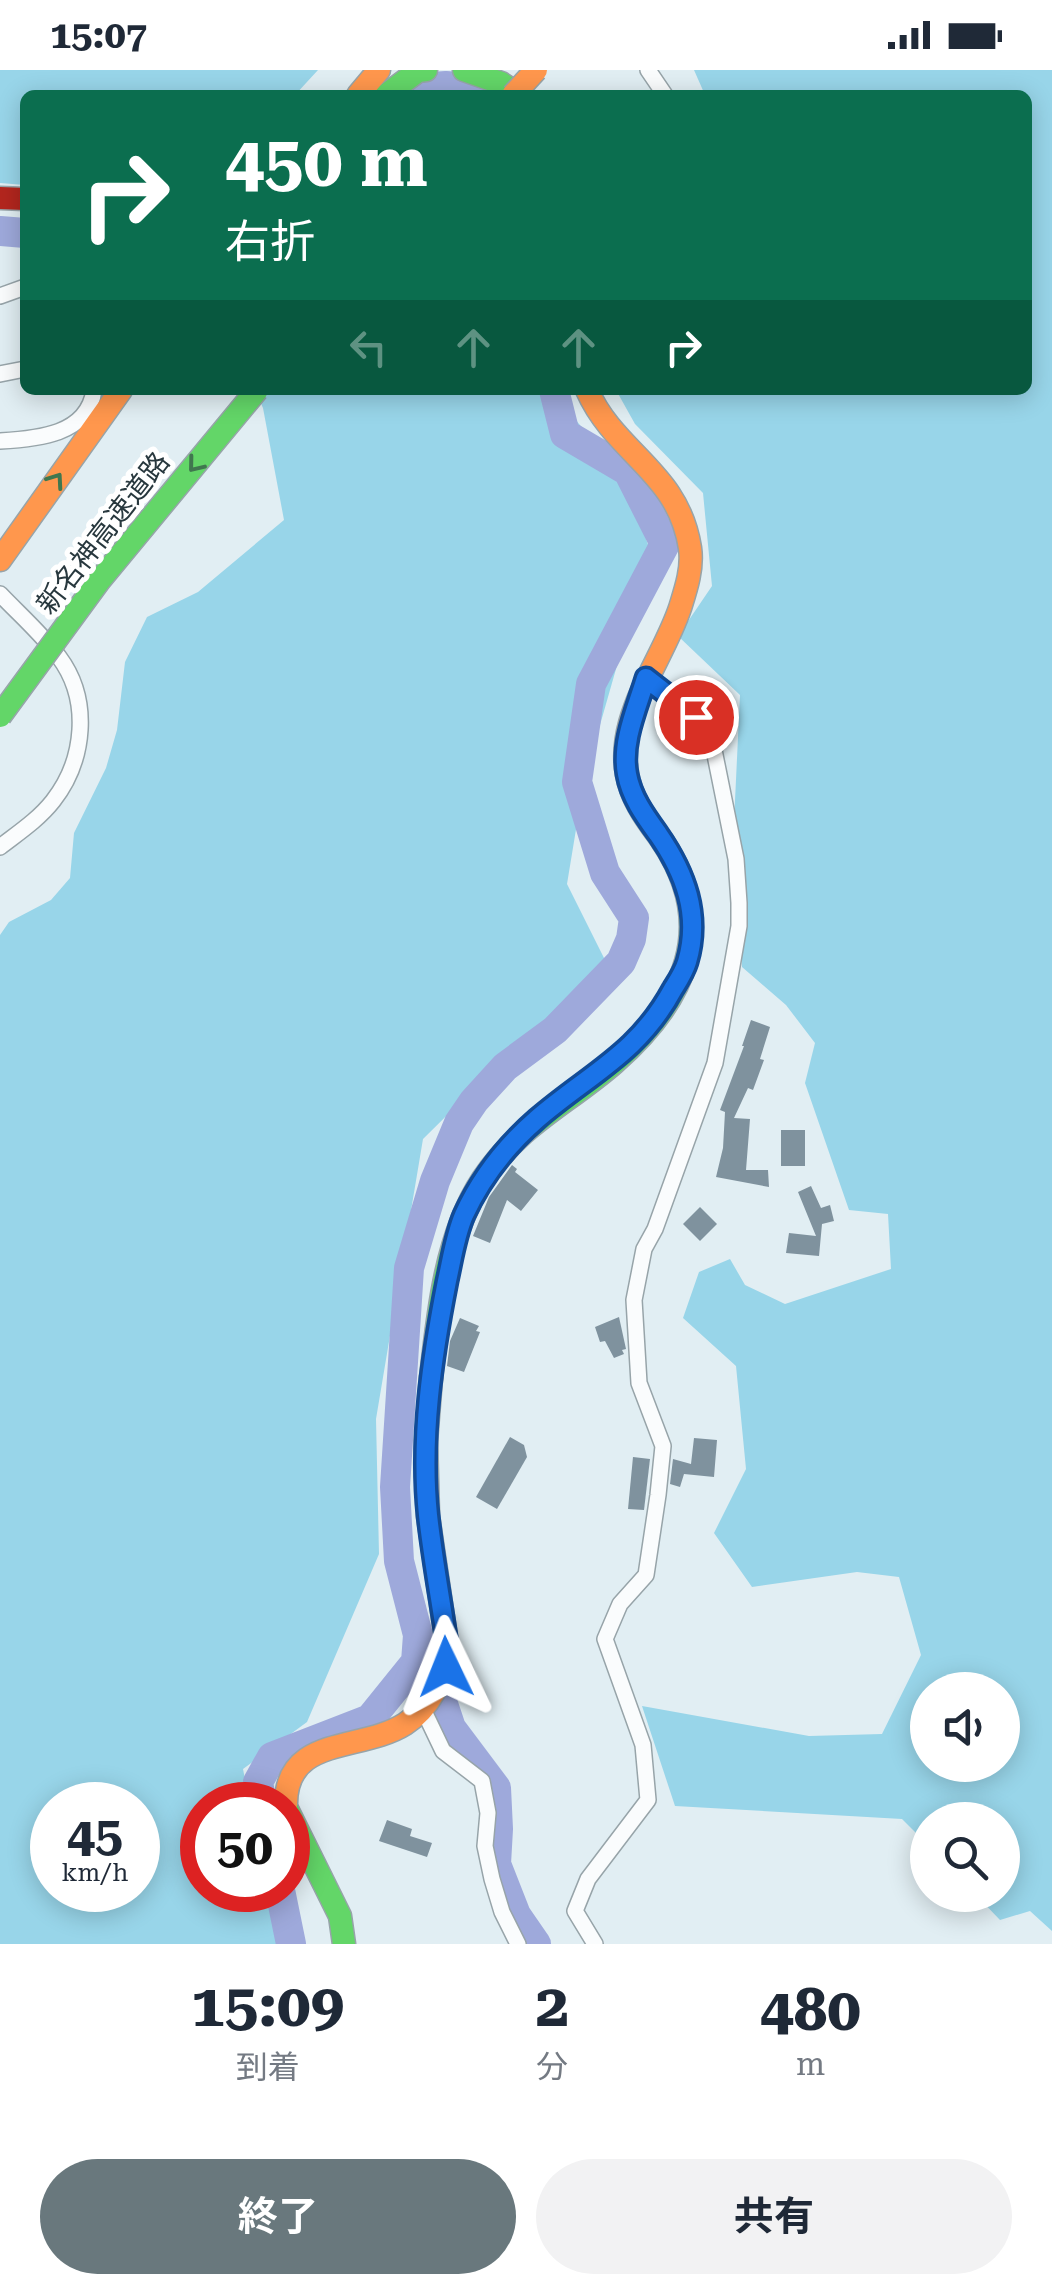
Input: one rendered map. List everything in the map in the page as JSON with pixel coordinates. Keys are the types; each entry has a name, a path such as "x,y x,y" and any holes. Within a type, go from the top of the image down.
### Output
{"main road":[{"path":"362,90 379,70"},
{"path":"393,90 418,71 426,70"},
{"path":"464,70 502,83 510,90"},
{"path":"520,90 536,70"},
{"path":"0,560 118,395"},
{"name":"新名神高速道路","path":"0,716 100,582 253,395"},
{"path":"287,1782 305,1758 404,1725 430,1697 448,1651 428,1515 429,1396 462,1219 502,1154 538,1118 614,1063 649,1027 686,964 692,926 689,890 670,852 638,806 627,773 628,737 646,678 678,618 692,581 692,551 685,519 671,491 648,464 602,423 589,395"},
{"path":"310,1855 340,1916 344,1944"}],"street":[{"path":"0,441 52,435 69,428 92,405 93,395"},
{"path":"0,594 59,657 79,701 81,730 66,780 53,802 0,848"},
{"path":"594,1944 574,1911 588,1878 648,1800 643,1745 605,1639 620,1604 646,1575 662,1446 639,1382 634,1300 644,1249 655,1230 715,1063 739,926 736,859 712,740 696,717 646,678"},
{"path":"430,1697 443,1750 482,1781 492,1879 518,1944"}],"shaded area":[{"path":"0,70 318,70 300,90 20,90 20,185 0,183"},
{"path":"694,70 1052,70 1052,1931 1030,1911 1000,1920 992,1912 1020,1912 1020,1802 910,1802 910,1827 902,1819 675,1806 642,1706 809,1736 882,1734 910,1677 910,1782 1020,1782 1020,1672 913,1672 921,1655 899,1577 857,1572 752,1587 714,1533 746,1469 736,1366 683,1318 699,1272 730,1259 745,1285 785,1304 891,1269 888,1214 849,1210 805,1083 815,1043 786,1005 742,967 734,822 740,695 678,636 712,586 703,493 635,424 619,395 1032,395 1032,90 703,90"},
{"path":"257,395 564,395 575,419 625,480 650,550 584,781 567,884 607,964 423,1139 376,1419 379,1554 307,1722 243,1769 246,1782 180,1782 180,1912 272,1912 278,1944 0,1944 0,935 9,922 51,900 70,878 74,833 106,768 117,730 125,662 147,617 198,592 284,520"}],"building":[{"path":"751,1020 770,1027 753,1090 748,1088 734,1118 750,1119 746,1170 768,1170 769,1187 716,1177 723,1148 725,1112 720,1110"},
{"path":"781,1130 805,1130 805,1166 781,1166"},
{"path":"512,1165 538,1190 521,1211 507,1200 490,1243 473,1236 489,1197"},
{"path":"811,1186 821,1208 830,1205 834,1221 822,1224 819,1256 786,1253 789,1233 816,1236 798,1192"},
{"path":"700,1207 717,1224 700,1241 683,1224"},
{"path":"619,1317 626,1349 614,1358 605,1341 600,1342 595,1327"},
{"path":"460,1318 479,1326 476,1331 480,1332 464,1372 447,1366 450,1341"},
{"path":"510,1437 524,1445 527,1457 497,1509 476,1497"},
{"path":"694,1438 717,1440 714,1477 684,1474 680,1487 670,1484 673,1459 691,1464"},
{"path":"633,1457 650,1459 644,1510 628,1509"},
{"path":"387,1820 412,1829 410,1836 432,1843 427,1857 379,1841"}],"waterway":[{"path":"424,90 447,86 467,90"},
{"path":"0,231 20,233"},
{"path":"258,1782 272,1757 370,1719 416,1662 418,1635 399,1561 395,1487 409,1268 435,1181 459,1123 505,1067 555,1030 621,962 631,939 634,918 605,873 577,782 591,684 665,544 628,471 565,434 555,395"},
{"path":"421,1669 443,1704 451,1728 496,1788 496,1864 516,1915 536,1944"},
{"path":"284,1912 291,1944"}],"traffic: fast":[{"path":"393,90 418,71 426,70"},
{"path":"464,70 512,90"},
{"path":"0,716 99,581 253,395"},
{"path":"431,1378 452,1249 483,1179 512,1143 639,1039 675,988 686,961 691,933 689,904 680,873 663,842"},
{"path":"310,1855 340,1916 344,1944"}],"traffic: slow":[{"path":"362,90 379,70"},
{"path":"518,90 536,70"},
{"path":"0,560 117,395"},
{"path":"590,395 614,431 673,500 690,548 690,571 680,608 640,696 626,742 631,789 663,842"},
{"path":"290,1782 298,1767 312,1756 405,1724 428,1701 443,1672 448,1651 428,1516 426,1441 431,1378"}],"traffic: jam":[{"path":"0,198 20,199"}],"route":[{"path":"446,1667 448,1651 428,1515 426,1462 429,1396 454,1248 462,1219 477,1189 502,1154 538,1118 614,1063 649,1027 686,964 692,926 689,890 670,852 638,806 627,773 628,737 646,678 696,717"}]}
